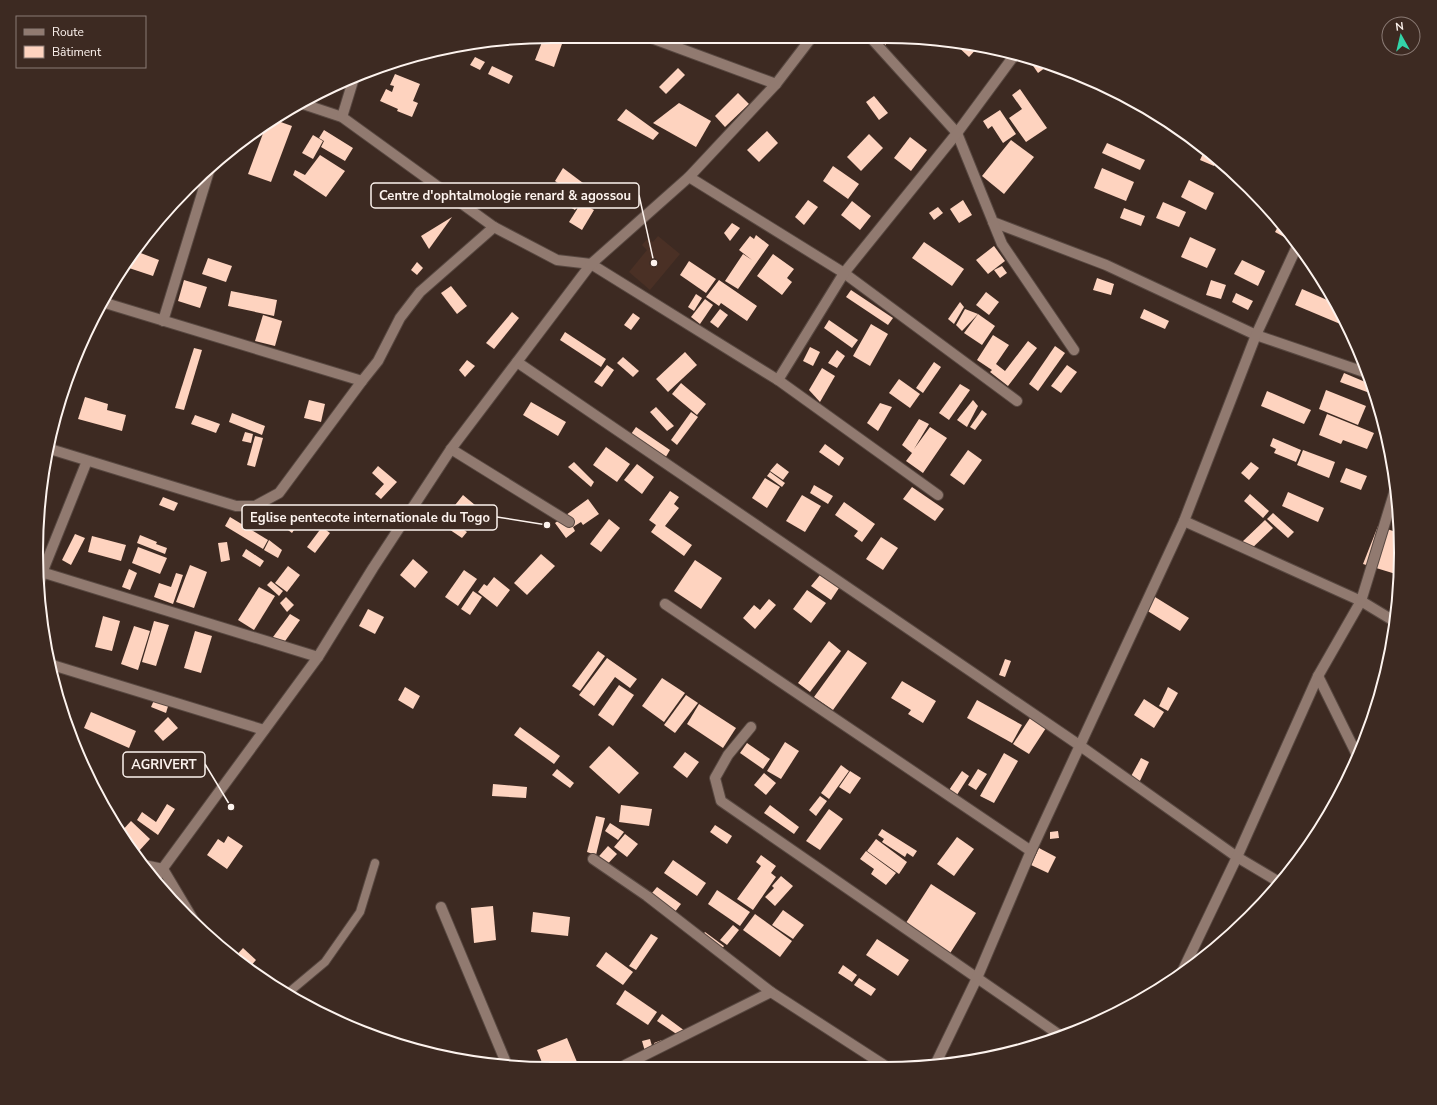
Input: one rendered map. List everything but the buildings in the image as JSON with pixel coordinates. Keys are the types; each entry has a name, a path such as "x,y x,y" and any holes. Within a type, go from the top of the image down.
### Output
{"street":[{"path":"665,43 776,84"},
{"path":"158,875 318,657 373,568 451,449 591,264 689,177 776,84 807,43"},
{"path":"875,43 957,133 1002,244 1074,350"},
{"path":"778,380 844,273 957,133 1012,59"},
{"path":"342,117 352,85"},
{"path":"308,106 342,117 494,227 557,260 591,264 778,380 938,495"},
{"path":"689,177 844,273 1017,401"},
{"path":"163,321 207,178"},
{"path":"993,222 1106,266 1256,335 1360,371"},
{"path":"54,450 236,506 255,506 279,493 378,361 400,318 420,292 494,227"},
{"path":"938,1059 977,978 1031,851 1079,746 1184,521 1256,335 1295,251"},
{"path":"108,304 362,381"},
{"path":"517,362 1079,746 1236,857 1275,880"},
{"path":"451,449 569,522"},
{"path":"43,564 87,461"},
{"path":"1186,963 1318,676 1361,601 1391,502"},
{"path":"1184,521 1361,601 1390,619"},
{"path":"44,573 318,657"},
{"path":"664,604 1031,851"},
{"path":"56,666 264,730"},
{"path":"1318,676 1354,749"},
{"path":"751,727 728,755 715,778 721,801 1055,1032"},
{"path":"593,859 647,896 771,992 879,1062"},
{"path":"151,866 163,869 184,904"},
{"path":"441,907 505,1060"},
{"path":"631,1062 771,992"}],"lane":[{"path":"292,990 325,962 360,912 375,863"}],"shaded area":[{"path":"658,236 680,254 650,290 629,272 647,250 642,245 648,238 653,242"}],"place":[{"name":"Centre d'ophtalmologie renard & agossou","path":"654,263"},
{"name":"Eglise pentecote internationale du Togo","path":"547,525"},
{"name":"AGRIVERT","path":"231,807"}]}
